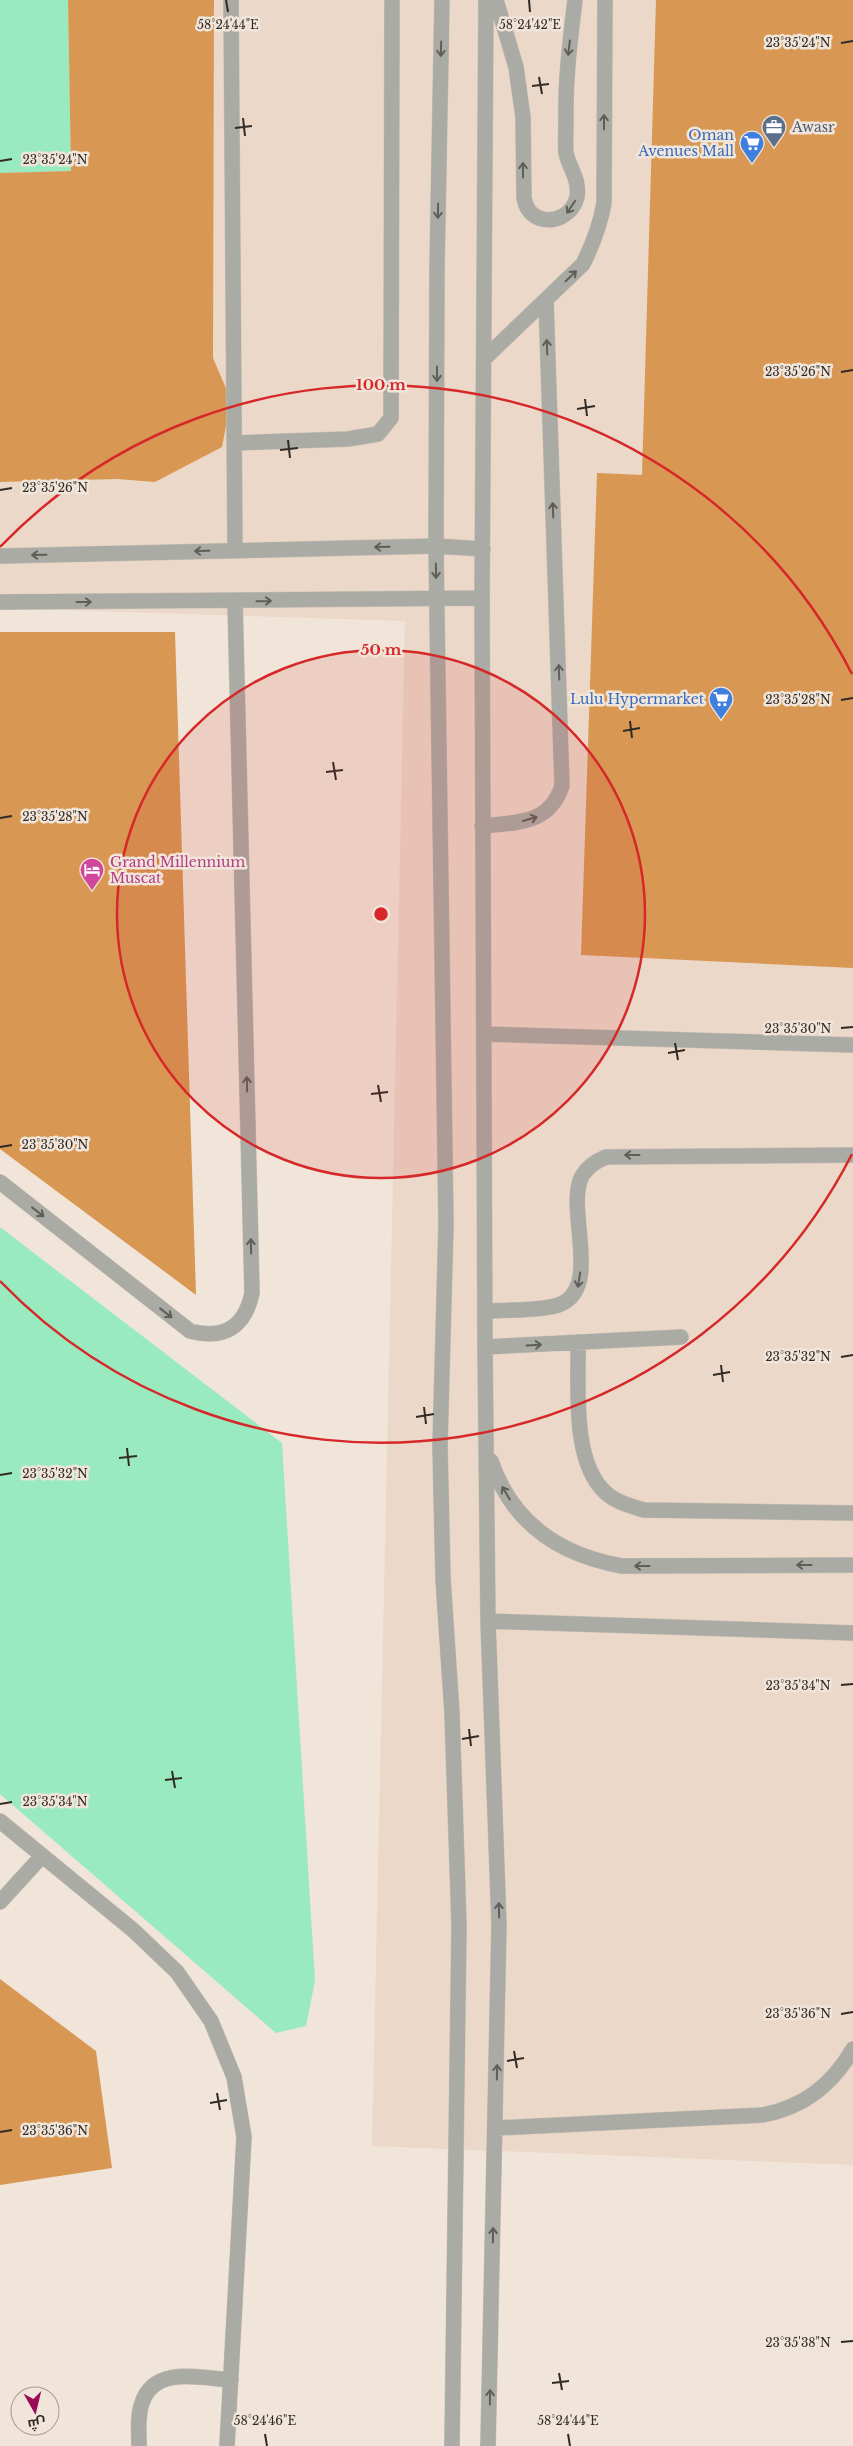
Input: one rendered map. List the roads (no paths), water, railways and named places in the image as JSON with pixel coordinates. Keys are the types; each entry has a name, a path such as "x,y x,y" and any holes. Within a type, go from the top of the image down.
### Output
{"street":[{"path":"231,0 235,550"},
{"path":"234,443 348,439 378,434 390,418 392,0"},
{"path":"442,0 437,278 436,546 446,1224 440,1446 443,1579 452,1713 459,1925 452,2446"},
{"path":"486,0 482,598 485,1347 488,1621 499,1924 488,2446"},
{"path":"496,0 516,67 523,117 524,198 526,206 533,216 543,220 554,220 568,212 576,198 577,185 566,154 565,85 575,0"},
{"path":"485,358 582,264 593,245 600,225 604,203 605,0"},
{"path":"482,826 525,821 538,817 549,810 557,799 562,786 546,300"},
{"path":"0,556 436,546 483,549"},
{"path":"0,602 482,598"},
{"path":"0,1182 190,1331 218,1334 231,1328 242,1319 250,1307 252,1293 235,601"},
{"path":"484,1034 853,1045"},
{"path":"486,1311 560,1305 575,1294 580,1276 579,1186 585,1172 596,1161 616,1156 853,1155"},
{"path":"485,1347 681,1337"},
{"path":"578,1342 581,1438 584,1459 592,1478 612,1497 624,1504 644,1510 853,1513"},
{"path":"487,1450 505,1493 519,1513 555,1543 576,1554 598,1562 622,1566 853,1565"},
{"path":"488,1621 853,1633"},
{"path":"0,1821 133,1930 177,1972 211,2021 234,2077 244,2137 227,2446"},
{"path":"0,1902 42,1856"},
{"path":"496,2128 763,2115 783,2111 802,2103 819,2092 833,2078 853,2049"},
{"path":"139,2446 141,2404 147,2392 158,2382 170,2377 231,2380"}],"place":[{"name":"Awasr","path":"774,148"},
{"name":"Oman Avenues Mall","path":"752,164"},
{"name":"Lulu Hypermarket","path":"721,720"},
{"name":"Grand Millennium Muscat","path":"92,891"}]}
